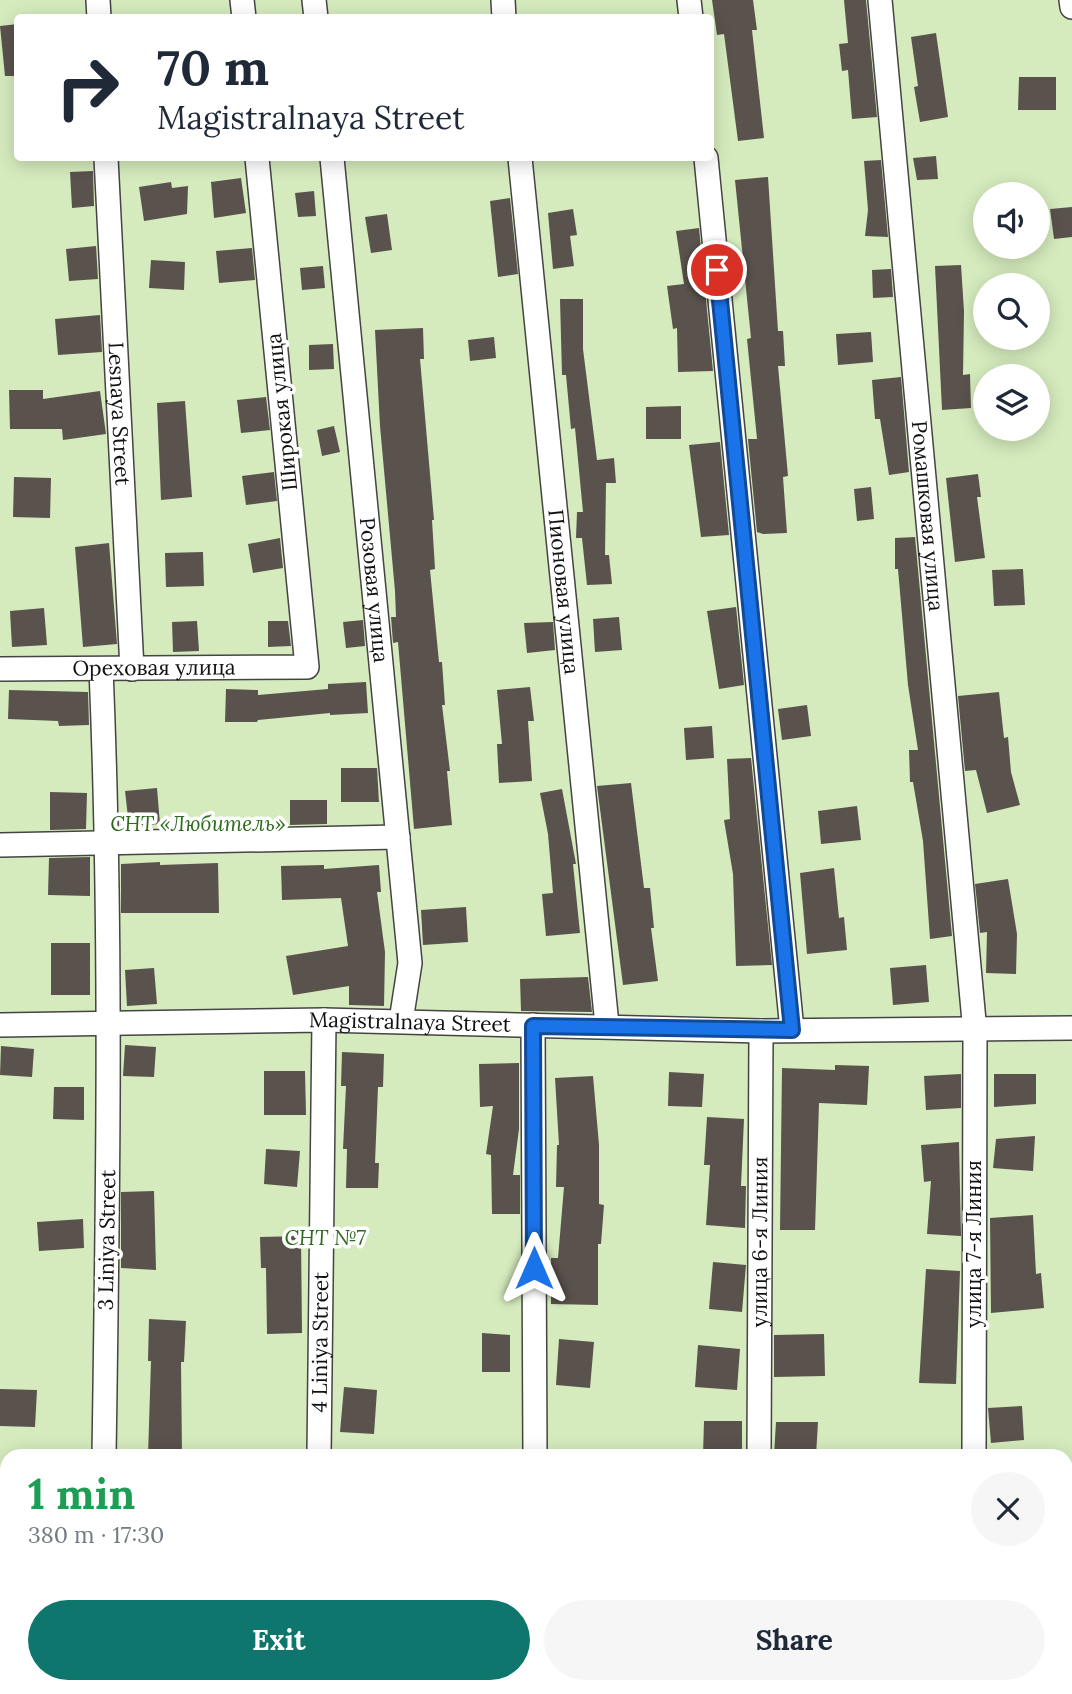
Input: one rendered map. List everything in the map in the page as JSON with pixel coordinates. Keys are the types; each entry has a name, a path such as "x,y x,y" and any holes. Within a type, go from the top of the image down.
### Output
{"street":[{"name":"Ромашковая улица","path":"880,0 975,1031"},
{"path":"1071,0 1072,7"},
{"name":"Lesnaya Street","path":"106,161 132,669"},
{"name":"Широкая улица","path":"257,161 307,667"},
{"name":"Розовая улица","path":"332,161 410,963 401,1021"},
{"name":"Пионовая улица","path":"520,161 607,1025"},
{"path":"706,161 792,1030"},
{"name":"Ореховая улица","path":"0,669 307,667"},
{"name":"3 Liniya Street","path":"101,669 108,842 110,1025 104,1449"},
{"path":"0,845 398,837"},
{"name":"Magistralnaya Street","path":"0,1025 324,1020 533,1026 607,1025 761,1031 1072,1028"},
{"name":"4 Liniya Street","path":"319,1449 324,1020"},
{"path":"533,1026 535,1449"},
{"name":"улица 6-я Линия","path":"759,1449 761,1031"},
{"name":"улица 7-я Линия","path":"974,1449 975,1031"}],"green space":[{"path":"0,0 1072,0 1072,1449 0,1449"}],"building":[{"path":"712,0 753,0 757,30 752,30 764,138 738,141 724,34 717,35"},
{"path":"844,0 866,0 877,117 852,119 848,70 842,71 839,44 848,43"},
{"path":"14,24 14,76 5,76 0,26"},
{"path":"936,33 948,117 920,122 914,87 918,86 911,37"},
{"path":"1019,77 1056,77 1056,110 1018,110"},
{"path":"936,156 938,179 917,180 913,158"},
{"path":"881,160 888,237 865,236 868,210 864,161"},
{"path":"93,171 94,206 72,208 70,172"},
{"path":"768,177 778,331 783,331 785,366 778,366 788,476 783,477 787,533 763,534 757,532 748,439 757,439 747,339 751,338 735,180"},
{"path":"241,178 246,213 214,218 211,182"},
{"path":"171,182 172,188 188,186 187,214 144,221 139,187"},
{"path":"314,191 316,216 298,217 295,193"},
{"path":"510,198 518,274 498,277 490,201"},
{"path":"1072,207 1072,237 1054,239 1050,209"},
{"path":"573,209 577,235 570,236 574,266 553,269 548,213"},
{"path":"387,214 392,250 371,253 365,217"},
{"path":"699,228 713,371 678,372 677,328 673,329 667,286 684,284 676,231"},
{"path":"96,246 98,279 69,281 66,249"},
{"path":"252,248 255,280 219,283 216,251"},
{"path":"151,260 185,262 184,290 149,288"},
{"path":"961,265 964,311 963,375 970,374 971,408 942,410 935,266"},
{"path":"323,266 325,288 302,290 300,268"},
{"path":"891,269 893,297 873,298 872,270"},
{"path":"560,299 583,299 583,349 597,460 614,458 616,483 606,483 605,555 609,555 612,584 587,585 582,538 576,538 577,512 583,512 575,428 571,429 566,375 562,375"},
{"path":"100,315 102,352 58,355 55,319"},
{"path":"423,328 424,359 420,359 434,520 435,569 430,570 439,662 442,662 445,705 442,705 450,771 447,771 452,825 414,829 398,642 393,643 391,617 396,617 395,591 380,426 375,330"},
{"path":"871,332 873,362 838,365 836,334"},
{"path":"494,337 496,358 470,361 468,340"},
{"path":"333,344 334,369 309,370 309,345"},
{"path":"901,377 909,472 889,475 880,419 875,419 872,380"},
{"path":"9,390 43,390 43,399 100,391 106,434 63,440 62,429 10,429"},
{"path":"266,397 270,430 241,433 237,400"},
{"path":"185,401 192,497 161,500 157,403"},
{"path":"681,406 681,439 646,439 646,407"},
{"path":"334,426 340,452 322,456 317,430"},
{"path":"720,442 729,535 701,537 689,445"},
{"path":"274,472 277,501 246,505 242,476"},
{"path":"978,474 981,497 977,497 985,558 955,562 946,478"},
{"path":"14,477 51,478 50,518 13,517"},
{"path":"871,487 874,519 857,521 854,489"},
{"path":"915,537 952,936 930,939 923,841 913,782 910,782 909,750 918,750 908,685 898,569 895,569 895,538"},
{"path":"280,538 283,568 253,573 248,544"},
{"path":"109,543 117,644 83,647 75,547"},
{"path":"203,552 204,586 166,587 165,553"},
{"path":"1023,569 1025,605 994,606 992,570"},
{"path":"736,607 744,685 719,689 707,611"},
{"path":"44,608 47,645 12,647 10,611"},
{"path":"619,617 622,650 595,652 593,619"},
{"path":"363,620 365,646 346,648 343,622"},
{"path":"197,621 199,651 173,652 172,622"},
{"path":"268,621 288,621 291,646 268,647"},
{"path":"553,622 555,650 527,653 524,623"},
{"path":"366,682 368,713 330,713 257,722 225,722 226,689 258,690 258,695 328,689 328,684"},
{"path":"530,687 534,721 528,721 532,781 499,783 497,744 502,744 497,690"},
{"path":"9,690 88,692 89,725 59,726 58,721 8,719"},
{"path":"999,692 1004,738 1008,737 1011,772 1020,805 987,813 976,770 965,771 958,696"},
{"path":"807,705 811,736 782,740 778,709"},
{"path":"712,726 714,758 686,760 684,728"},
{"path":"751,758 772,965 736,966 733,874 724,820 730,819 727,759"},
{"path":"341,768 377,768 379,802 341,802"},
{"path":"631,783 644,888 650,888 654,928 651,928 658,981 623,985 597,786"},
{"path":"157,788 160,824 129,826 125,791"},
{"path":"562,789 576,864 573,864 580,933 546,936 542,894 553,893 548,834 540,793"},
{"path":"50,792 87,793 86,829 50,830"},
{"path":"290,800 327,800 327,824 290,825"},
{"path":"857,806 861,840 821,844 818,811"},
{"path":"90,857 90,896 48,895 49,858"},
{"path":"160,862 160,865 218,863 219,913 121,913 121,864"},
{"path":"324,865 324,869 379,865 381,892 377,892 385,952 384,1006 349,1005 349,986 293,995 286,956 348,946 341,898 282,900 281,866"},
{"path":"834,868 839,918 844,917 847,950 807,954 800,873"},
{"path":"1008,879 1017,934 1016,974 986,973 987,932 980,933 975,884"},
{"path":"466,907 468,942 423,945 421,910"},
{"path":"51,943 90,943 90,995 51,995"},
{"path":"926,965 929,1002 893,1005 890,968"},
{"path":"154,968 157,1004 127,1006 125,970"},
{"path":"588,977 592,1012 521,1011 520,979"},
{"path":"125,1045 156,1047 154,1077 123,1076"},
{"path":"1,1046 34,1049 32,1077 0,1075"},
{"path":"342,1052 384,1054 383,1087 378,1087 375,1163 379,1163 378,1188 346,1188 347,1149 343,1149 346,1086 341,1086"},
{"path":"519,1063 519,1129 513,1175 520,1175 520,1214 492,1214 491,1155 486,1154 493,1106 480,1107 479,1064"},
{"path":"835,1065 869,1066 867,1105 819,1103 815,1230 780,1230 782,1068 835,1070"},
{"path":"264,1071 305,1071 306,1115 264,1115"},
{"path":"669,1072 704,1074 702,1107 668,1106"},
{"path":"961,1074 961,1108 926,1110 924,1076"},
{"path":"994,1074 1036,1074 1036,1104 994,1107"},
{"path":"593,1076 599,1145 599,1204 604,1205 601,1244 598,1244 598,1305 551,1304 551,1258 558,1258 564,1187 556,1187 559,1145 555,1078"},
{"path":"54,1087 84,1087 84,1120 53,1119"},
{"path":"707,1117 744,1119 741,1186 746,1186 745,1228 706,1225 710,1165 704,1165"},
{"path":"1035,1136 1033,1171 993,1168 996,1139"},
{"path":"959,1142 961,1236 927,1234 931,1181 924,1182 921,1145"},
{"path":"266,1149 300,1151 297,1187 264,1184"},
{"path":"154,1191 156,1270 121,1268 121,1192"},
{"path":"1033,1215 1036,1274 1041,1273 1044,1308 991,1313 990,1218"},
{"path":"83,1219 84,1248 39,1251 37,1222"},
{"path":"301,1236 302,1333 267,1334 266,1268 261,1268 260,1237"},
{"path":"713,1262 746,1265 742,1312 709,1309"},
{"path":"926,1269 960,1271 956,1384 919,1383"},
{"path":"149,1319 186,1321 184,1362 181,1362 182,1449 148,1449 151,1361 148,1361"},
{"path":"482,1333 510,1335 510,1372 482,1372"},
{"path":"824,1334 825,1376 774,1377 774,1335"},
{"path":"559,1339 594,1342 590,1388 556,1385"},
{"path":"698,1345 740,1349 737,1390 695,1387"},
{"path":"344,1387 377,1390 374,1434 340,1432"},
{"path":"0,1389 37,1390 35,1427 0,1426"},
{"path":"1022,1406 1024,1440 991,1443 988,1408"},
{"path":"704,1421 742,1421 742,1449 703,1449"},
{"path":"776,1422 818,1422 816,1449 774,1449"}],"route":[{"path":"534,1268 533,1026 607,1025 792,1030 717,270"}],"park label":[{"name":"СНТ «Любитель»","path":"198,824"},
{"name":"СНТ №7","path":"325,1238"}]}
